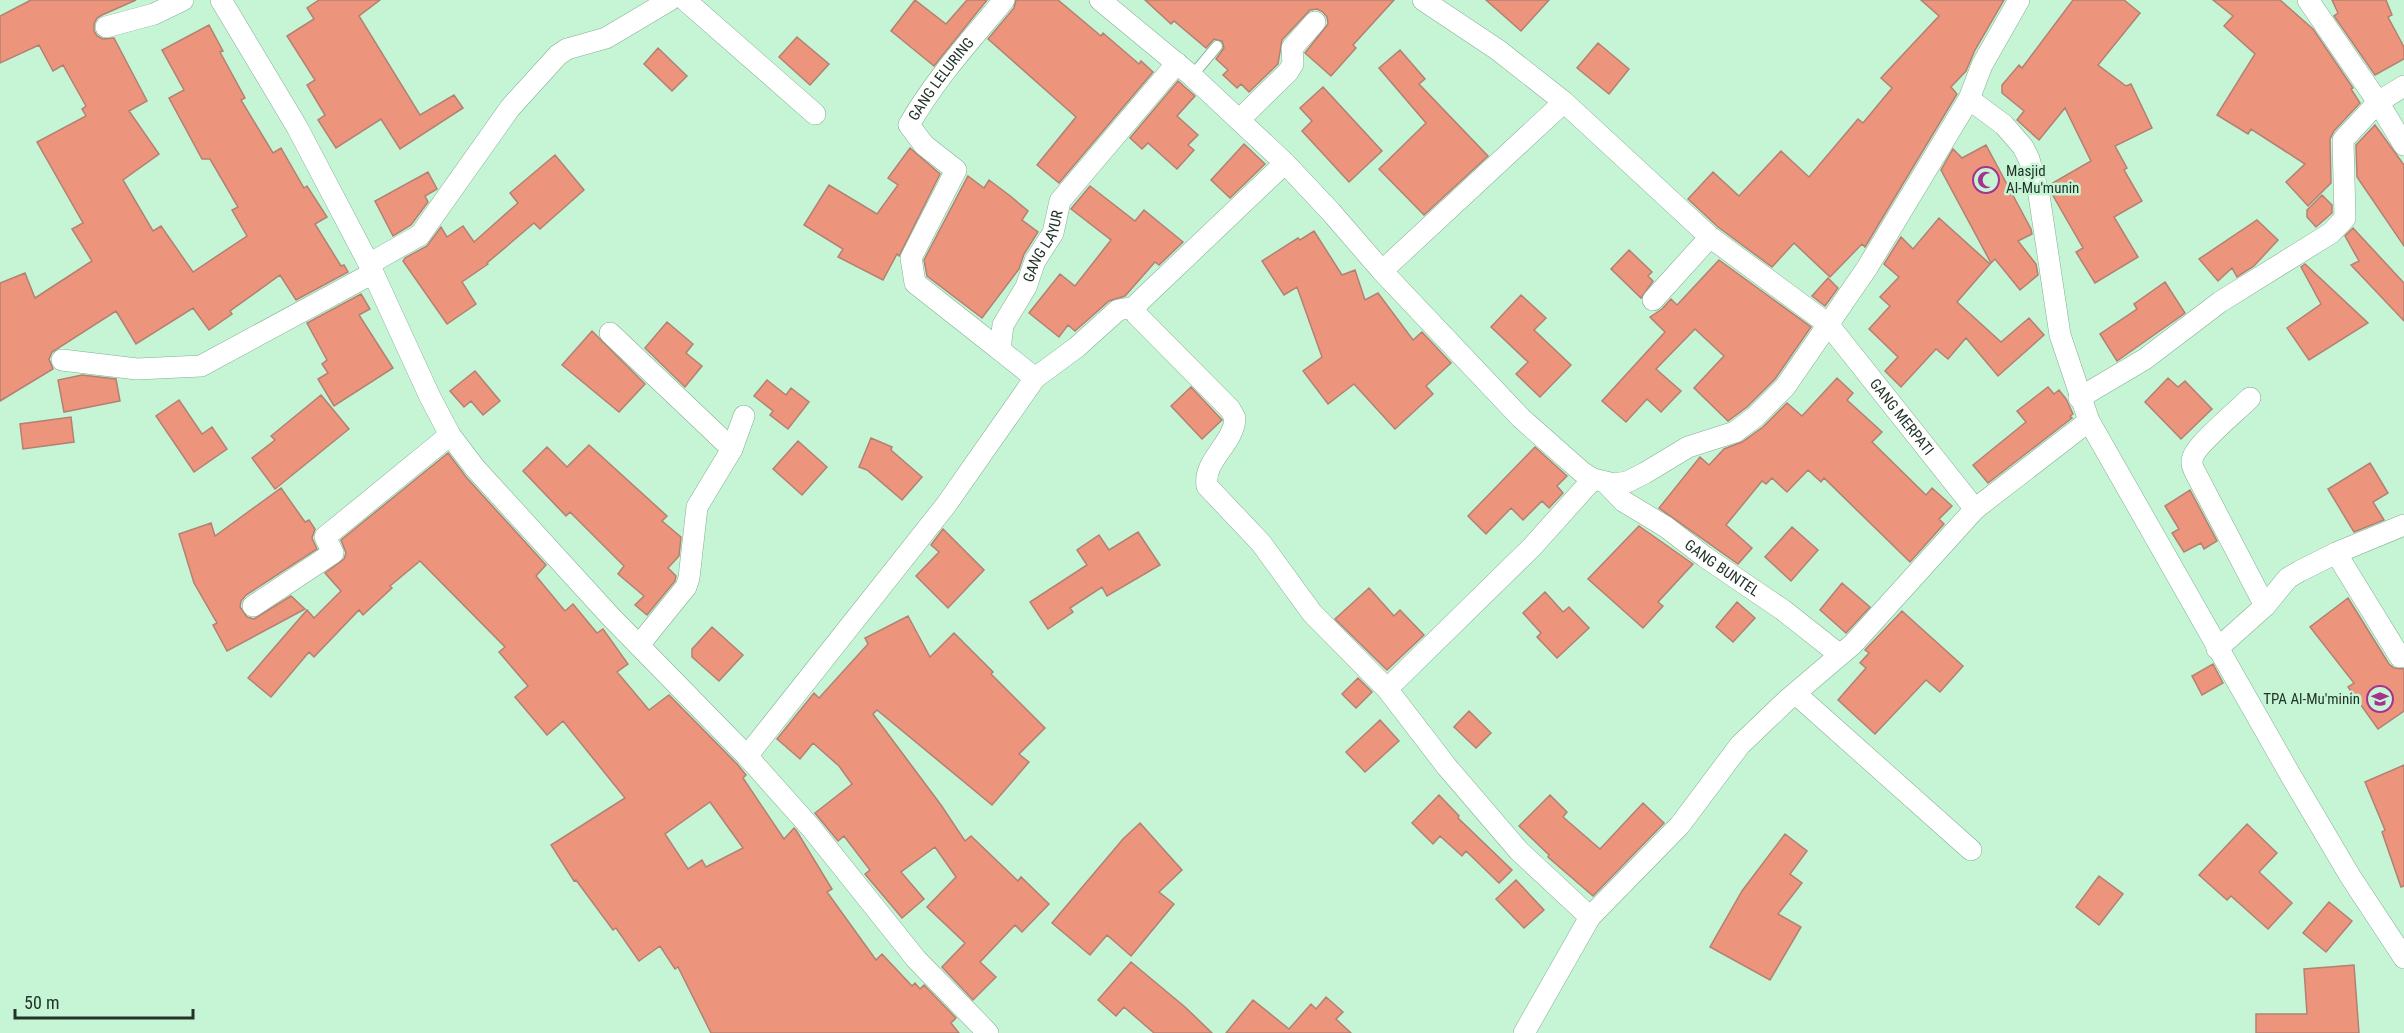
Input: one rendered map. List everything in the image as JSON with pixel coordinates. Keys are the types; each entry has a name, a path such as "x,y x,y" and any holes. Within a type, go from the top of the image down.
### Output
{"street":[{"path":"106,27 154,14 183,0"},
{"path":"221,0 297,127 371,269 450,435 475,468 639,645 747,756 812,829 916,959 988,1033"},
{"path":"62,360 137,369 201,366 371,269 420,234 510,108 558,55 567,49 606,39 670,0"},
{"path":"685,0 815,114"},
{"name":"GANG LELURING","path":"1000,350 915,283 911,258 956,170 924,145 909,125 938,80 1004,0"},
{"name":"GANG BUNTEL","path":"1100,0 1184,70 1285,163 1382,272 1521,418 1582,472 1599,481 1623,501 1666,526 1705,557 1783,610 1840,655"},
{"name":"GANG MERPATI","path":"1424,0 1498,50 1564,102 1710,237 1828,324 1975,509"},
{"path":"1387,689 1599,481 1614,484 1627,482 1688,447 1735,432 1755,417 1785,387 1867,268 1969,99 1982,65 2019,0"},
{"path":"2308,0 2378,102 2404,145"},
{"path":"1239,120 1288,72 1293,64 1292,48 1316,22"},
{"name":"GANG LAYUR","path":"1000,350 1003,325 1026,287 1035,261 1053,233 1060,201 1184,70"},
{"path":"2079,398 2145,359 2220,302 2331,233 2345,218 2343,140 2378,102 2404,86"},
{"path":"1969,99 2015,137 2029,159 2038,195 2060,335 2079,398 2089,421 2217,649 2350,876 2404,958"},
{"path":"1382,272 1564,102"},
{"path":"747,756 946,505 1035,378 1077,347 1118,310 1136,308 1285,163"},
{"path":"1653,300 1710,237"},
{"path":"1136,308 1136,314 1230,409 1235,418 1230,439 1209,467 1206,478 1207,486 1261,543 1312,613 1387,689 1447,767 1519,851 1590,917"},
{"path":"610,333 732,449"},
{"path":"1000,350 1035,378"},
{"path":"2250,398 2202,444 2193,454 2192,460 2194,470 2265,606"},
{"path":"639,645 686,587 697,507 732,449 744,416"},
{"path":"1524,1033 1590,917 1680,825 1740,745 1773,712 1840,655 1877,619 1975,509 2089,421"},
{"path":"253,606 333,553 325,537 450,435"},
{"path":"2217,649 2265,606 2288,578 2336,553 2404,525"},
{"path":"2336,553 2400,657"},
{"path":"1796,694 1971,850"}],"lane":[{"path":"1184,70 1217,46"}],"building":[{"path":"31,0 136,0 102,15 94,24 97,36 103,39 114,38 147,101 129,111 159,154 123,180 153,231 161,226 193,272 247,236 232,210 238,207 210,159 202,159 169,98 184,90 162,50 209,25 223,51 220,52 245,98 241,100 273,153 281,148 304,188 307,186 327,217 315,224 341,266 344,265 348,272 296,300 280,275 230,311 232,314 209,330 193,308 136,344 116,311 52,352 49,359 53,369 0,401 0,283 25,273 35,298 92,261 72,229 83,223 37,142 86,116 82,109 86,106 63,65 53,71 39,45 0,63 0,16"},
{"path":"319,0 380,0 359,16 420,115 454,95 463,108 400,149 381,119 336,148 318,120 325,115 307,85 315,80 287,36 314,19 307,8"},
{"path":"915,0 946,24 967,0 987,0 934,66 891,31"},
{"path":"1016,0 1058,0 1101,36 1103,33 1139,64 1141,61 1153,72 1059,183 1037,165 1076,117 988,39 1014,8"},
{"path":"1145,0 1394,0 1353,45 1356,48 1331,76 1305,53 1328,24 1323,12 1317,9 1310,10 1282,40 1278,64 1249,92 1241,84 1237,88 1223,75 1228,70 1216,59 1224,48 1222,41 1214,39 1206,48 1174,21 1171,24"},
{"path":"1486,0 1549,0 1521,31"},
{"path":"1921,0 2004,0 1975,50 1966,71 1951,87 1957,94 1865,247 1862,244 1830,277 1794,243 1772,267 1718,227 1688,199 1713,172 1739,196 1781,151 1809,177 1858,119 1863,123 1892,88 1881,78 1939,16"},
{"path":"2073,0 2124,0 2140,13 2098,65 2126,86 2131,84 2152,128 2115,146 2127,168 2124,170 2142,201 2114,217 2138,257 2095,283 2076,252 2083,248 2049,185 2091,161 2065,108 2039,140 2017,120 2024,111 2002,93 2002,85 2019,65 2022,68"},
{"path":"2213,0 2280,0 2313,29 2353,88 2351,89 2360,103 2334,131 2330,139 2331,183 2308,206 2286,182 2305,164 2251,129 2248,134 2217,115 2255,54 2224,26 2233,16"},
{"path":"2332,0 2386,0 2392,15 2388,17 2404,47 2404,59 2375,75 2334,16 2338,13"},
{"path":"797,37 829,64 810,85 779,57"},
{"path":"1598,43 1629,69 1609,94 1577,68"},
{"path":"658,48 687,76 672,91 644,64"},
{"path":"1400,50 1425,79 1419,84 1488,156 1424,215 1379,169 1426,123 1379,68"},
{"path":"1178,81 1195,96 1177,116 1198,135 1188,145 1194,150 1177,169 1148,143 1142,149 1130,138"},
{"path":"1323,87 1382,151 1349,182 1302,131 1312,121 1300,108"},
{"path":"2375,125 2404,165 2404,246 2357,177 2356,145"},
{"path":"1244,144 1265,164 1230,198 1211,180"},
{"path":"1986,145 2031,229 2032,234 2018,241 2036,264 2038,275 2020,290 1995,259 1991,263 1941,170 1953,149 1962,158"},
{"path":"910,148 940,174 899,256 897,254 883,280 838,257 843,249 804,225 829,185 877,214 898,185 888,178"},
{"path":"555,155 584,190 540,229 534,223 488,264 462,282 476,304 447,324 403,261 427,246 441,227 447,237 463,226 474,242 518,203 510,193"},
{"path":"428,172 437,189 425,196 428,202 411,225 393,236 375,201"},
{"path":"968,176 984,188 989,180 1009,195 1028,211 1022,220 1038,232 1024,254 1019,269 982,318 927,276 924,260"},
{"path":"1090,186 1135,221 1144,210 1183,242 1159,265 1155,262 1125,296 1109,301 1075,331 1068,325 1059,337 1029,313 1060,274 1075,286 1111,240 1071,209"},
{"path":"2322,195 2332,205 2332,213 2316,227 2307,217 2307,210"},
{"path":"1939,218 1990,264 1957,302 2001,342 2029,318 2044,335 1998,376 1966,338 1948,359 1936,349 1901,387 1885,371 1898,357 1869,329 1890,306 1880,297 1899,277 1884,264 1901,237 1913,249"},
{"path":"2257,220 2278,240 2254,266 2237,277 2232,268 2218,281 2199,259"},
{"path":"2353,228 2404,283 2404,321 2351,265 2359,261 2345,236"},
{"path":"1314,231 1342,275 1355,270 1365,300 1378,293 1413,340 1422,332 1451,363 1426,386 1433,394 1395,429 1354,384 1328,404 1303,371 1322,357 1297,287 1284,295 1262,261 1298,238 1300,240"},
{"path":"1629,250 1652,272 1648,276 1653,281 1641,298 1611,269"},
{"path":"1719,260 1811,327 1775,379 1747,407 1728,421 1694,388 1724,356 1695,329 1656,369 1681,391 1661,412 1647,399 1626,422 1602,401 1665,332 1650,317 1671,299 1677,305"},
{"path":"2305,264 2368,323 2309,360 2287,328 2321,304 2301,267"},
{"path":"1828,278 1838,288 1825,306 1812,296"},
{"path":"2165,282 2185,313 2117,361 2100,334 2137,309 2134,304"},
{"path":"361,294 370,309 359,315 393,368 334,406 318,379 328,373 322,364 327,360 307,323"},
{"path":"1521,295 1546,318 1534,330 1571,365 1540,397 1516,374 1528,362 1491,327"},
{"path":"667,322 693,344 686,353 702,366 685,387 645,348"},
{"path":"592,331 645,384 619,412 562,365"},
{"path":"475,371 500,401 483,415 471,401 464,407 450,391"},
{"path":"82,375 116,379 120,401 64,412 58,380"},
{"path":"1837,378 1853,393 1847,400 1882,432 1872,442 1926,495 1932,488 1952,506 1939,519 1944,524 1910,562 1824,478 1821,482 1808,470 1787,492 1772,478 1766,484 1762,481 1726,525 1752,548 1738,564 1659,508 1700,457 1709,465 1724,449 1742,442 1763,427 1787,403 1802,416"},
{"path":"2168,378 2178,387 2185,381 2212,409 2181,439 2145,402"},
{"path":"767,380 786,395 791,388 809,402 788,429 770,415 773,411 754,396"},
{"path":"1191,387 1222,420 1202,439 1171,406"},
{"path":"2048,387 2054,394 2059,390 2066,399 2073,414 2070,416 2072,418 1988,483 1973,465 2026,422 2017,411"},
{"path":"321,395 349,429 275,489 252,458 275,440 271,436"},
{"path":"179,400 202,434 212,427 227,449 194,472 156,416"},
{"path":"71,417 74,442 23,449 20,424"},
{"path":"871,438 892,447 891,450 922,477 902,500 867,470 859,467"},
{"path":"798,441 827,467 802,495 773,469"},
{"path":"589,445 667,516 662,521 681,537 679,556 668,568 676,576 675,581 647,615 635,605 644,596 618,574 624,566 570,512 566,516 523,471 547,447 567,467"},
{"path":"1535,447 1567,476 1557,486 1563,493 1549,508 1542,501 1523,520 1511,508 1486,534 1468,516"},
{"path":"448,453 466,477 546,565 536,576 565,611 573,604 597,633 603,629 628,664 617,672 649,710 669,695 737,764 746,775 743,778 784,839 794,828 796,830 832,889 827,892 876,960 882,954 912,986 915,983 920,989 924,985 956,1018 951,1023 959,1033 711,1033 678,967 675,969 660,946 639,961 616,928 613,930 576,880 574,881 551,845 625,798 563,721 547,735 515,697 528,686 499,652 505,647 420,561 390,586 392,588 363,615 359,610 314,657 309,652 271,697 248,678 307,610 314,618 341,591 325,573 344,559 346,553 341,540","holes":["710,802 743,848 706,867 702,860 688,869 665,834"]},
{"path":"2370,463 2388,493 2373,502 2384,520 2354,532 2328,489"},
{"path":"281,488 305,522 309,520 315,529 312,538 317,549 246,595 240,607 247,617 254,619 291,596 305,609 227,651 213,625 217,623 194,583 179,534 211,523 215,536"},
{"path":"2190,490 2217,541 2204,549 2201,543 2184,552 2172,533 2179,529 2165,506"},
{"path":"1639,526 1693,564 1658,602 1663,606 1643,628 1588,579"},
{"path":"1792,527 1818,550 1791,581 1765,557"},
{"path":"943,529 984,570 948,608 916,576 939,552 931,545"},
{"path":"1138,532 1160,565 1107,596 1102,587 1070,608 1073,612 1048,629 1030,602 1087,565 1077,550 1099,535 1109,550"},
{"path":"1842,583 1870,607 1846,633 1820,610"},
{"path":"1369,588 1394,616 1400,610 1424,635 1387,670 1335,619"},
{"path":"1545,592 1563,612 1569,607 1589,628 1557,658 1537,637 1541,633 1523,613"},
{"path":"2348,598 2389,664 2394,668 2404,669 2404,711 2378,729 2348,687 2354,683 2310,627"},
{"path":"1737,602 1755,618 1733,642 1716,627"},
{"path":"1902,611 1963,666 1940,692 1926,680 1875,734 1838,700 1866,668 1860,663 1869,653 1865,650"},
{"path":"908,616 930,657 954,633 1045,728 1019,754 1029,762 992,805 877,710 873,714 965,841 971,836 1018,881 1021,877 1049,904 1022,932 1015,925 980,962 996,977 973,1000 942,967 965,943 927,907 956,877 935,847 901,872 924,899 902,918 865,874 870,870 844,836 838,841 815,813 852,784 839,766 813,743 800,759 777,739 814,693 819,698 868,644 865,638"},
{"path":"712,627 743,655 719,681 692,657 692,649"},
{"path":"2213,664 2223,683 2202,695 2192,676"},
{"path":"1358,678 1372,692 1356,708 1342,694"},
{"path":"1469,711 1491,733 1476,748 1454,727"},
{"path":"1380,720 1399,741 1365,772 1346,752"},
{"path":"2404,765 2404,886 2401,887 2382,832 2385,830 2365,782"},
{"path":"1439,795 1459,816 1458,818 1512,870 1499,883 1466,851 1462,856 1440,836 1433,844 1412,823"},
{"path":"1550,795 1567,812 1563,817 1600,849 1643,803 1664,823 1593,896 1548,857 1549,855 1519,826"},
{"path":"1140,823 1182,870 1159,892 1174,904 1131,956 1107,935 1090,955 1052,923 1123,839"},
{"path":"2247,824 2277,853 2259,872 2292,903 2268,929 2231,896 2227,900 2199,875"},
{"path":"1785,834 1807,851 1790,874 1802,883 1778,914 1801,927 1770,980 1710,947 1742,891"},
{"path":"2099,876 2123,894 2099,925 2076,907"},
{"path":"1516,880 1544,910 1524,928 1496,899"},
{"path":"2329,902 2352,921 2326,952 2303,933"},
{"path":"1131,962 1212,1033 1154,1033 1124,1007 1116,1016 1098,1000"},
{"path":"2354,965 2359,1033 2256,1033 2256,1014 2307,1014 2304,969"},
{"path":"1326,997 1343,1012 1336,1019 1351,1033 1226,1033 1253,1000 1289,1029 1311,1004 1316,1009"}],"place":[{"name":"Masjid Al-Mu'munin","path":"1986,180"},
{"name":"TPA Al-Mu'minin","path":"2380,699"}]}
